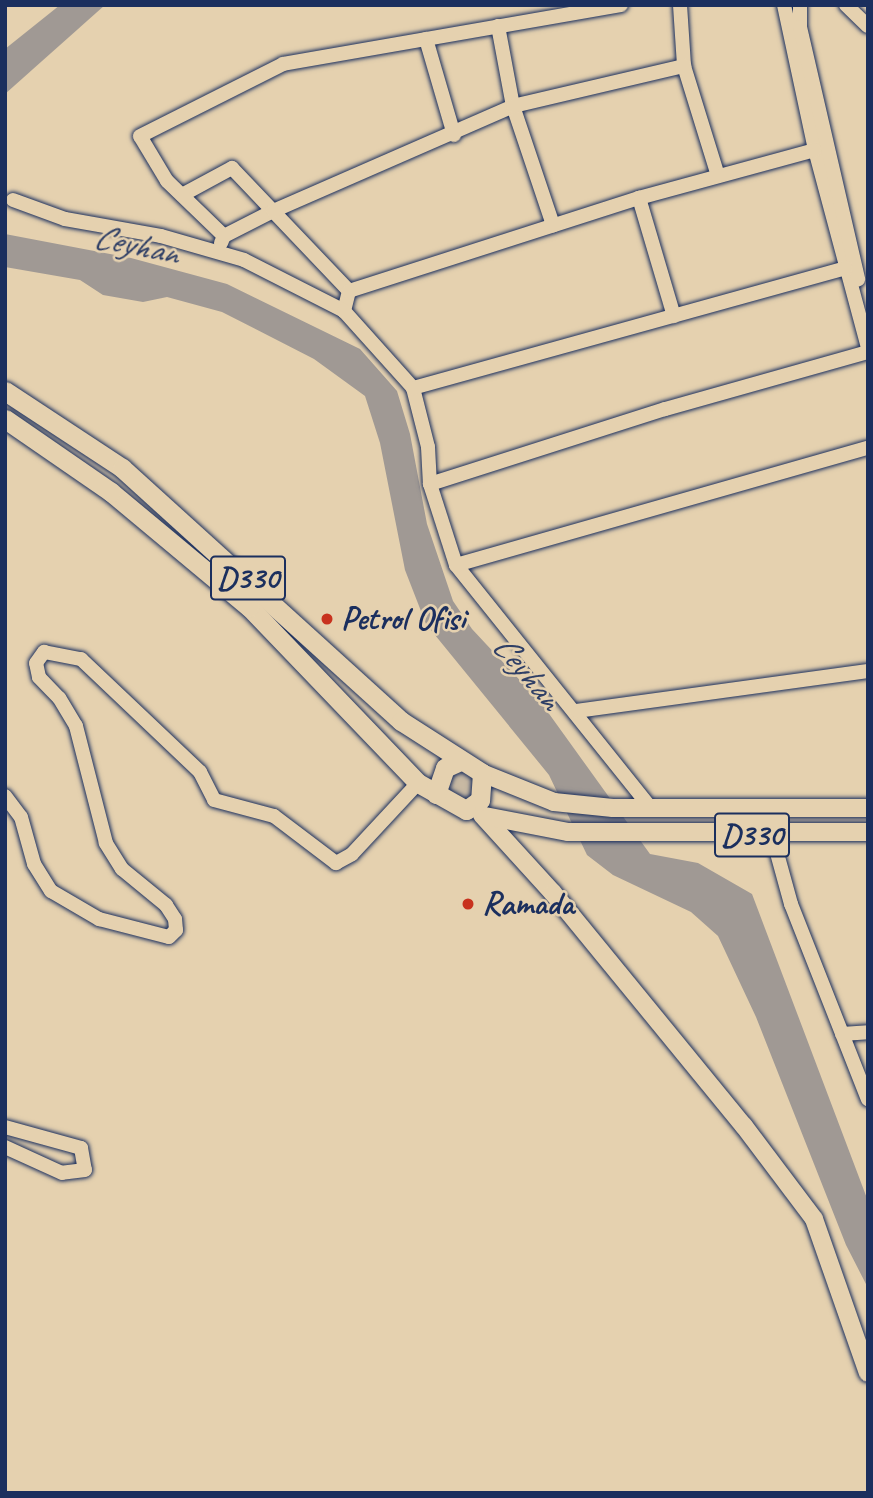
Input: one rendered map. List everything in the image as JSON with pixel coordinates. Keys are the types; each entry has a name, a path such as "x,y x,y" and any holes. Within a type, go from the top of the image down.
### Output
{"highway":[{"name":"D330","path":"5,391 122,468 401,721 482,773"},
{"name":"D330","path":"5,419 111,492 249,607 418,783 474,812"},
{"path":"436,794 445,768 460,761"},
{"path":"474,812 480,800 482,773"}],"main road":[{"name":"D330","path":"482,773 554,802 613,808 868,808"},
{"name":"D330","path":"474,812 568,832 772,835 868,832"},
{"path":"474,812 553,893 744,1126 814,1219 868,1373"}],"street":[{"path":"224,236 167,181 141,136 283,64 621,5"},
{"path":"680,5 684,66 718,176"},
{"path":"784,5 815,150 868,349"},
{"path":"800,5 800,27 853,246 868,349"},
{"path":"846,5 868,26"},
{"path":"498,26 513,106 553,225"},
{"path":"426,39 454,135"},
{"path":"218,251 224,236 273,211 454,135 513,106 684,66"},
{"path":"349,291 639,198 815,150"},
{"path":"182,195 232,167 349,291"},
{"path":"639,198 674,316"},
{"path":"13,200 65,219 218,251 276,273 344,312 413,388 428,447 430,484 456,565 576,711 651,808"},
{"path":"413,388 846,268"},
{"path":"344,312 349,291"},
{"path":"430,484 665,408 868,349"},
{"path":"456,565 868,448"},
{"path":"5,796 21,817 34,864 51,891 99,919 169,937 176,930 171,912 122,869 106,843 76,726 60,698 39,677 36,663 44,652 81,659 200,772 214,800 274,816 336,863 352,854 418,783"},
{"path":"576,711 868,671"},
{"path":"772,835 791,904 868,1099"},
{"path":"842,1034 868,1032"},
{"path":"5,1127 81,1148 85,1170 62,1173 5,1147"}],"shaded area":[{"path":"60,5 105,5 5,94 5,49"},
{"path":"5,234 131,258 227,284 360,349 397,391 410,434 427,524 453,601 472,629 542,704 650,854 698,863 752,894 868,1201 868,1288 846,1245 756,1017 718,936 691,912 613,875 587,855 549,775 426,624 405,570 380,443 365,396 314,359 222,312 167,297 143,302 103,295 80,280 5,267"},
{"path":"462,773 471,777 475,786 471,795 462,799 453,795 449,786 453,777"}],"place":[{"name":"Petrol Ofisi","path":"327,619"},
{"name":"Ramada","path":"468,904"}],"water label":[{"name":"Ceyhan","path":"136,245"},
{"name":"Ceyhan","path":"527,672"}]}
